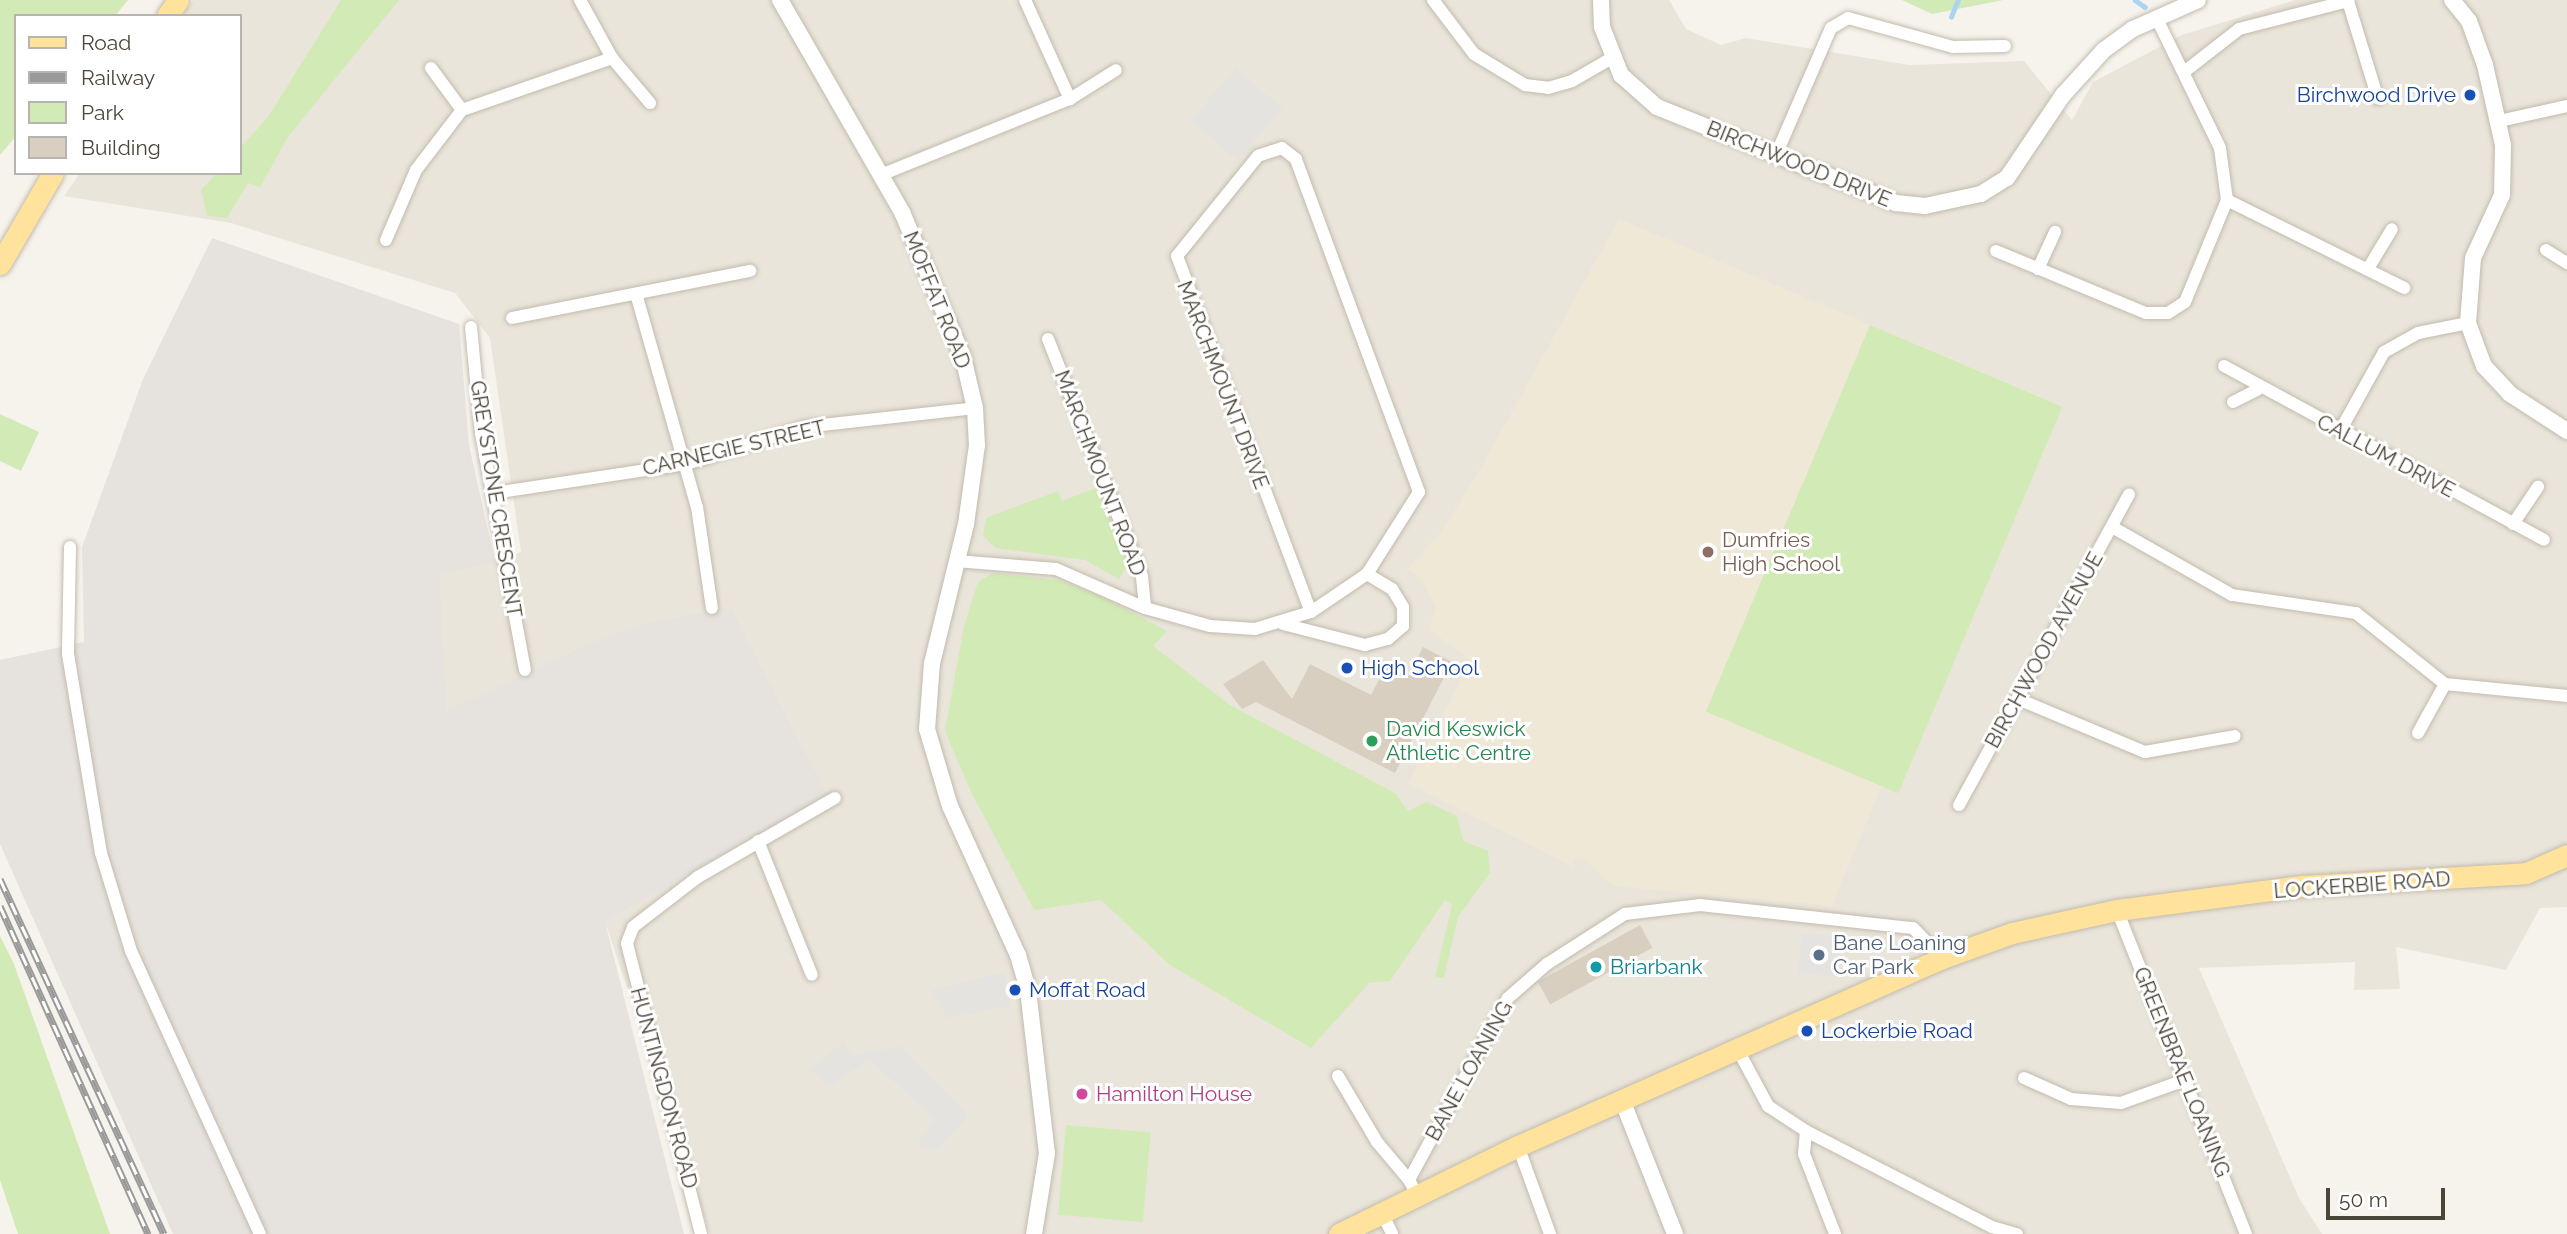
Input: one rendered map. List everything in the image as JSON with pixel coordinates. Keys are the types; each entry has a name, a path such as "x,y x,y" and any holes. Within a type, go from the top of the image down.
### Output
{"main road":[{"path":"0,264 53,175"},
{"name":"LOCKERBIE ROAD","path":"1339,1234 1381,1211 1412,1186 1518,1146 1942,958 2012,933 2117,911 2303,887 2515,874 2567,855"}],"street":[{"path":"580,0 612,58 650,103"},
{"name":"MOFFAT ROAD","path":"780,0 883,174 963,357 975,408 977,445 956,561 925,698 927,729 933,760 1018,955 1028,990 1047,1153 1034,1234"},
{"path":"1025,0 1070,99"},
{"path":"1433,0 1474,54 1525,85 1548,88 1572,81 1612,58"},
{"name":"BIRCHWOOD DRIVE","path":"1601,0 1612,58 1635,92 1657,107 1896,204 1935,205 1981,194 2026,156 2082,71 2156,17 2199,0"},
{"path":"2452,0 2469,21 2499,121 2502,195 2473,258 2468,323 2484,366 2510,394 2567,431"},
{"path":"2184,72 2239,29 2348,1 2378,100"},
{"path":"1996,251 2146,313 2168,313 2185,302 2227,200 2220,148 2156,17"},
{"path":"1776,155 1825,39 1848,18 1943,45 2004,46"},
{"path":"386,240 416,170 461,110 612,58"},
{"path":"431,68 461,110"},
{"path":"883,174 1070,99 1116,69"},
{"path":"2499,121 2567,106"},
{"name":"MARCHMOUNT DRIVE","path":"1311,612 1177,257 1270,148 1282,148 1296,159 1419,492 1367,574"},
{"path":"2227,200 2369,267 2404,288"},
{"path":"2369,267 2392,229"},
{"path":"2038,269 2054,232"},
{"path":"2546,250 2567,263"},
{"path":"512,318 637,297 750,271"},
{"path":"637,297 686,464 712,608"},
{"path":"2340,431 2385,352 2418,333 2468,323"},
{"name":"GREYSTONE CRESCENT","path":"471,327 481,433 525,670"},
{"name":"MARCHMOUNT ROAD","path":"1048,339 1142,577 1144,608"},
{"name":"CALLUM DRIVE","path":"2224,366 2259,389 2544,540"},
{"path":"2233,402 2259,389"},
{"name":"CARNEGIE STREET","path":"494,493 686,464 804,427 975,408"},
{"path":"2513,524 2538,487"},
{"name":"BIRCHWOOD AVENUE","path":"1959,805 2129,495"},
{"path":"2112,527 2232,595 2356,613 2445,684 2567,696"},
{"path":"70,547 68,654 102,852 131,951 260,1234"},
{"path":"956,561 1056,569 1144,608 1210,626 1282,624 1365,645 1388,639 1403,626 1404,607 1392,589 1367,574 1311,612 1282,624"},
{"path":"2418,733 2445,684"},
{"path":"2018,699 2145,752 2235,736"},
{"path":"812,975 758,841 835,798"},
{"name":"HUNTINGDON ROAD","path":"701,1234 626,943 633,927 698,877 758,841"},
{"name":"BANE LOANING","path":"1412,1186 1508,998 1547,964 1625,914 1700,905 1913,928 1942,958"},
{"name":"GREENBRAE LOANING","path":"2117,911 2182,1082 2246,1234"},
{"path":"1738,1049 1768,1107 1806,1131 1991,1231 2017,1234"},
{"path":"1338,1076 1377,1142 1412,1186"},
{"path":"2024,1079 2071,1099 2121,1103 2182,1082"},
{"path":"1622,1100 1675,1234"},
{"path":"1806,1131 1804,1154 1835,1234"},
{"path":"1518,1146 1550,1234"},
{"path":"1381,1211 1392,1234"}],"shaded area":[{"path":"193,0 1669,0 1686,29 1721,45 1746,38 1909,65 2024,61 2072,120 2093,82 2182,35 2295,0 2567,0 2567,907 2540,908 2506,970 2396,947 2400,989 2354,990 2355,962 2199,968 2299,1198 2322,1234 710,1234 605,922 826,795 585,645 447,712 438,574 521,552 490,338 455,293 231,223 64,196 79,175 242,175 242,14 184,14"},
{"path":"1236,68 1283,109 1238,161 1191,120"},
{"name":"Dumfries High School","path":"1619,219 2063,406 1886,775 1832,906 1614,886 1578,854 1572,866 1408,783 1471,661 1429,629 1436,607 1423,581 1407,569 1439,535 1477,475"},
{"path":"212,238 459,324 469,445 495,562 439,574 447,711 585,645 650,622 731,608 827,795 605,922 684,1234 173,1234 0,844 0,660 84,642 82,547 143,379"},
{"name":"Bane Loaning Car Park","path":"1802,933 1841,937 1837,977 1798,973"},
{"path":"1005,972 1011,1006 947,1018 932,990"},
{"path":"843,1042 853,1055 900,1046 969,1115 934,1152 917,1144 934,1119 869,1059 829,1088 810,1069"}],"green space":[{"path":"0,0 128,0 117,14 14,14 14,138 0,155"},
{"path":"341,0 399,0 288,137 260,187 248,183 227,218 207,216 201,190 215,175 242,175 242,146 268,117"},
{"path":"1902,0 2003,0 1932,14"},
{"path":"1870,325 2062,407 1898,793 1706,712"},
{"path":"0,414 39,432 21,471 0,461"},
{"path":"1098,487 1128,565 1119,579 1085,560 995,548 983,535 986,518 1058,491 1062,501"},
{"path":"993,573 1059,580 1104,598 1167,631 1153,646 1230,705 1395,793 1408,811 1427,802 1457,816 1463,841 1488,851 1490,873 1458,917 1444,978 1435,977 1452,905 1445,900 1390,981 1369,983 1311,1048 1170,965 1101,900 1034,910 971,792 945,731 964,626 978,582"},
{"path":"0,936 14,964 110,1234 18,1234 0,1180"},
{"path":"1066,1125 1151,1132 1143,1222 1058,1215"}],"building":[{"name":"David Keswick Athletic Centre","path":"1423,647 1452,662 1395,773 1256,702 1242,709 1223,684 1263,660 1292,699 1310,664 1371,695 1386,666 1408,677"},
{"name":"Briarbank","path":"1640,925 1653,948 1550,1004 1538,982"}],"waterway":[{"path":"1951,17 1958,0"},
{"path":"2135,0 2145,7"}],"railway":[{"path":"0,879 164,1234"},
{"path":"0,906 148,1234"}],"place":[{"name":"Birchwood Drive","path":"2470,95"},
{"name":"Dumfries High School","path":"1708,552"},
{"name":"High School","path":"1347,668"},
{"name":"David Keswick Athletic Centre","path":"1372,741"},
{"name":"Bane Loaning Car Park","path":"1819,955"},
{"name":"Briarbank","path":"1596,967"},
{"name":"Moffat Road","path":"1015,990"},
{"name":"Lockerbie Road","path":"1807,1031"},
{"name":"Hamilton House","path":"1082,1094"}]}
